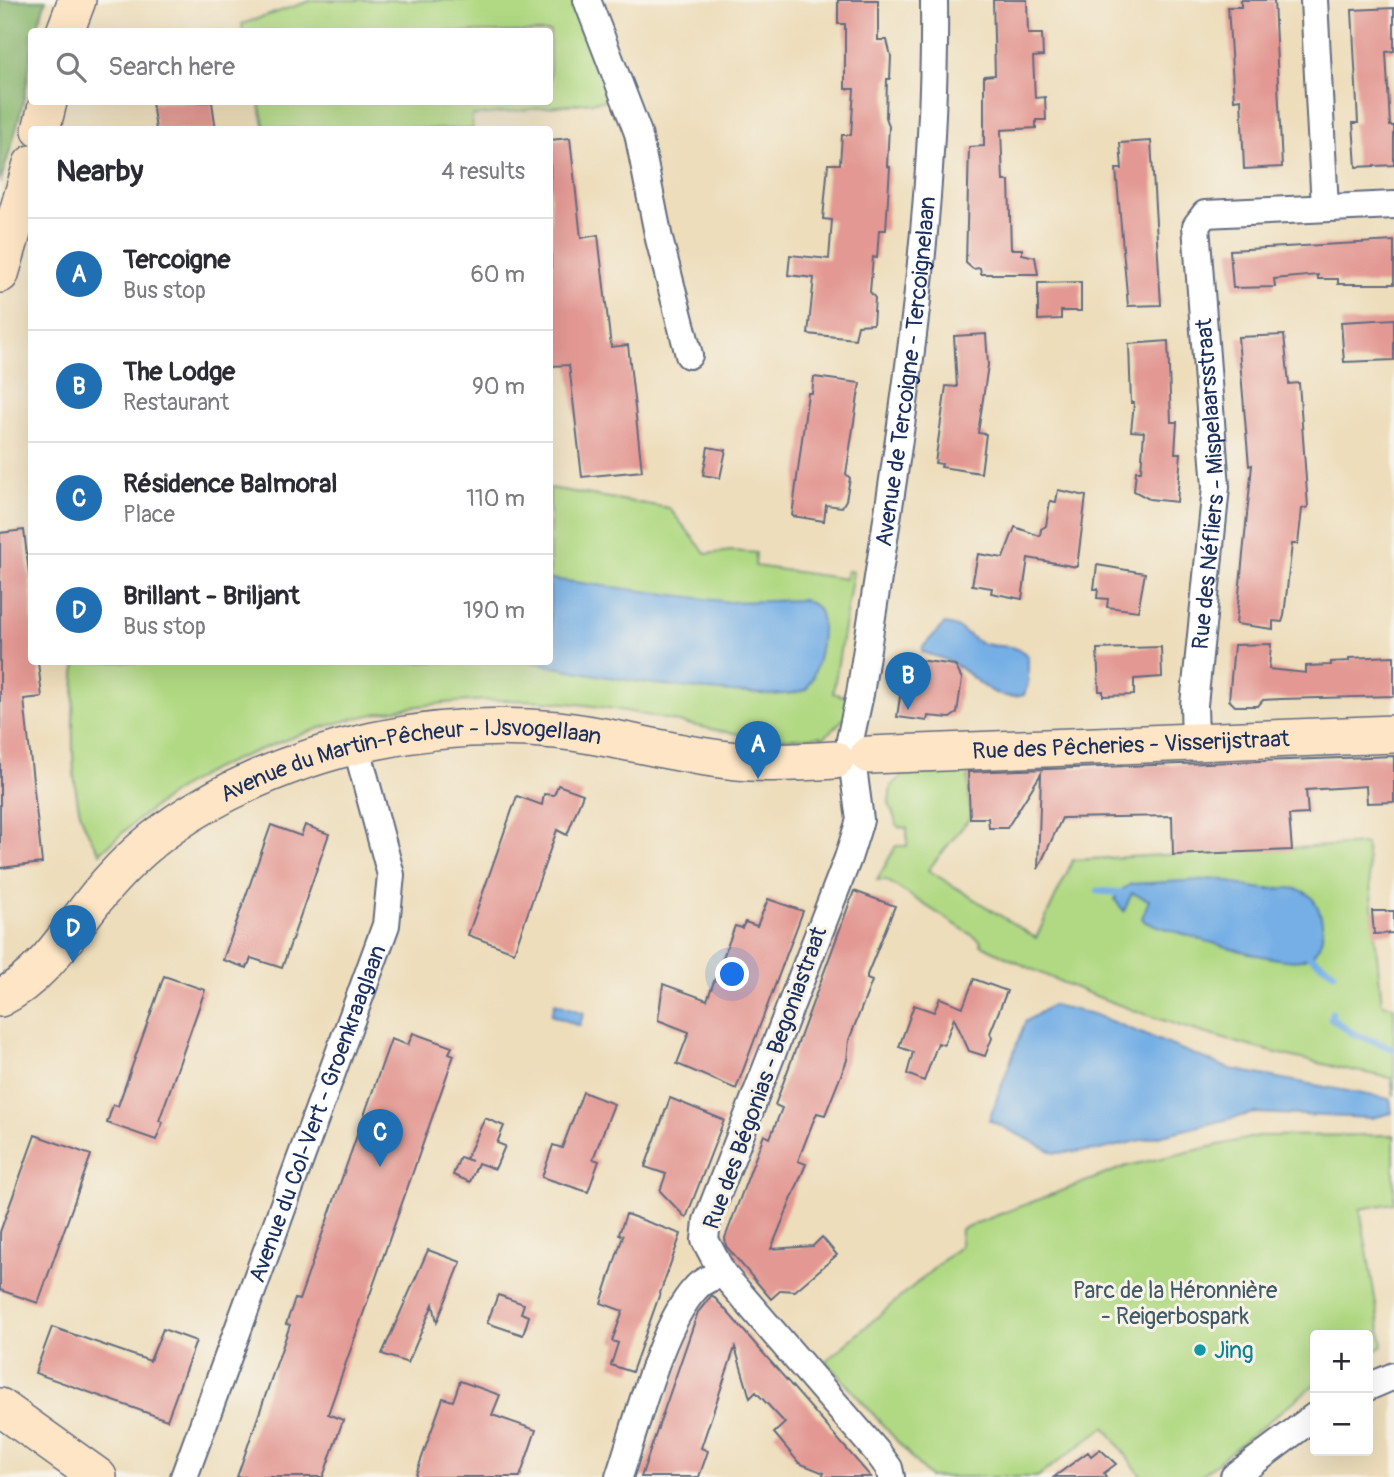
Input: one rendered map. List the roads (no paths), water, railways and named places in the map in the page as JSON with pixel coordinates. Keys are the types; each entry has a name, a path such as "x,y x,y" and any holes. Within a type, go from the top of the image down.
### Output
{"street":[{"path":"66,28 77,0"},
{"path":"587,0 638,133 659,239 689,355"},
{"name":"Avenue de Tercoigne - Tercoignelaan","path":"852,758 915,327 926,232 935,60 934,0"},
{"path":"1314,0 1325,208 1394,205"},
{"path":"42,126 47,105"},
{"path":"0,274 28,178"},
{"name":"Rue des Néfliers - Mispelaarsstraat","path":"1195,742 1194,705 1216,487 1196,226 1205,214 1325,208"},
{"name":"Avenue du Martin-Pêcheur - IJsvogellaan","path":"0,998 17,989 53,956 110,880 168,828 238,786 356,745 395,736 442,731 532,729 629,740 685,753 750,762 852,758"},
{"name":"Rue des Pêcheries - Visserijstraat","path":"852,758 1394,734"},
{"name":"Avenue du Col-Vert - Groenkraaglaan","path":"184,1477 386,925 391,875 356,745"},
{"name":"Rue des Bégonias - Begoniastraat","path":"852,758 860,820 848,858 707,1221 705,1240 723,1274 878,1453 889,1468 891,1477"},
{"name":"Avenue du Martin-Pêcheur - IJsvogellaan","path":"0,1024 32,999 44,983 53,956"},
{"path":"619,1477 670,1326 693,1290 702,1282 723,1274"},
{"path":"1373,1385 1394,1376"},
{"path":"0,1407 85,1468"},
{"path":"1234,1477 1310,1420"},
{"path":"0,1430 85,1468"}],"water":[{"path":"553,579 729,602 804,600 817,607 821,617 820,650 806,690 769,694 706,690 606,677 546,665 553,665"},
{"path":"944,624 959,628 979,642 1010,647 1028,656 1028,684 1024,695 1003,696 985,687 954,664 922,652 922,648"},
{"path":"1219,879 1255,888 1298,889 1308,894 1322,920 1321,940 1317,949 1311,956 1301,960 1270,958 1249,953 1145,922 1142,918 1149,900 1132,893 1124,911 1115,900 1117,893 1131,884"},
{"path":"555,1003 584,1013 579,1026 551,1015"},
{"path":"1052,1005 1093,1014 1230,1069 1390,1099 1392,1113 1372,1118 1254,1113 1100,1150 1055,1153 989,1120 1025,1022"}],"waterway":[{"path":"1098,891 1125,893"},
{"path":"1304,952 1334,972"},
{"path":"1332,1013 1331,1018 1352,1033 1394,1049"}],"place":[{"name":"The Lodge","path":"908,710"},
{"name":"Tercoigne","path":"758,779"},
{"name":"Brillant - Briljant","path":"73,963"},
{"name":"Résidence Balmoral","path":"380,1167"},
{"name":"Jing","path":"1200,1350"}],"park label":[{"name":"Parc de la Héronnière - Reigerbospark","path":"1175,1303"}]}
